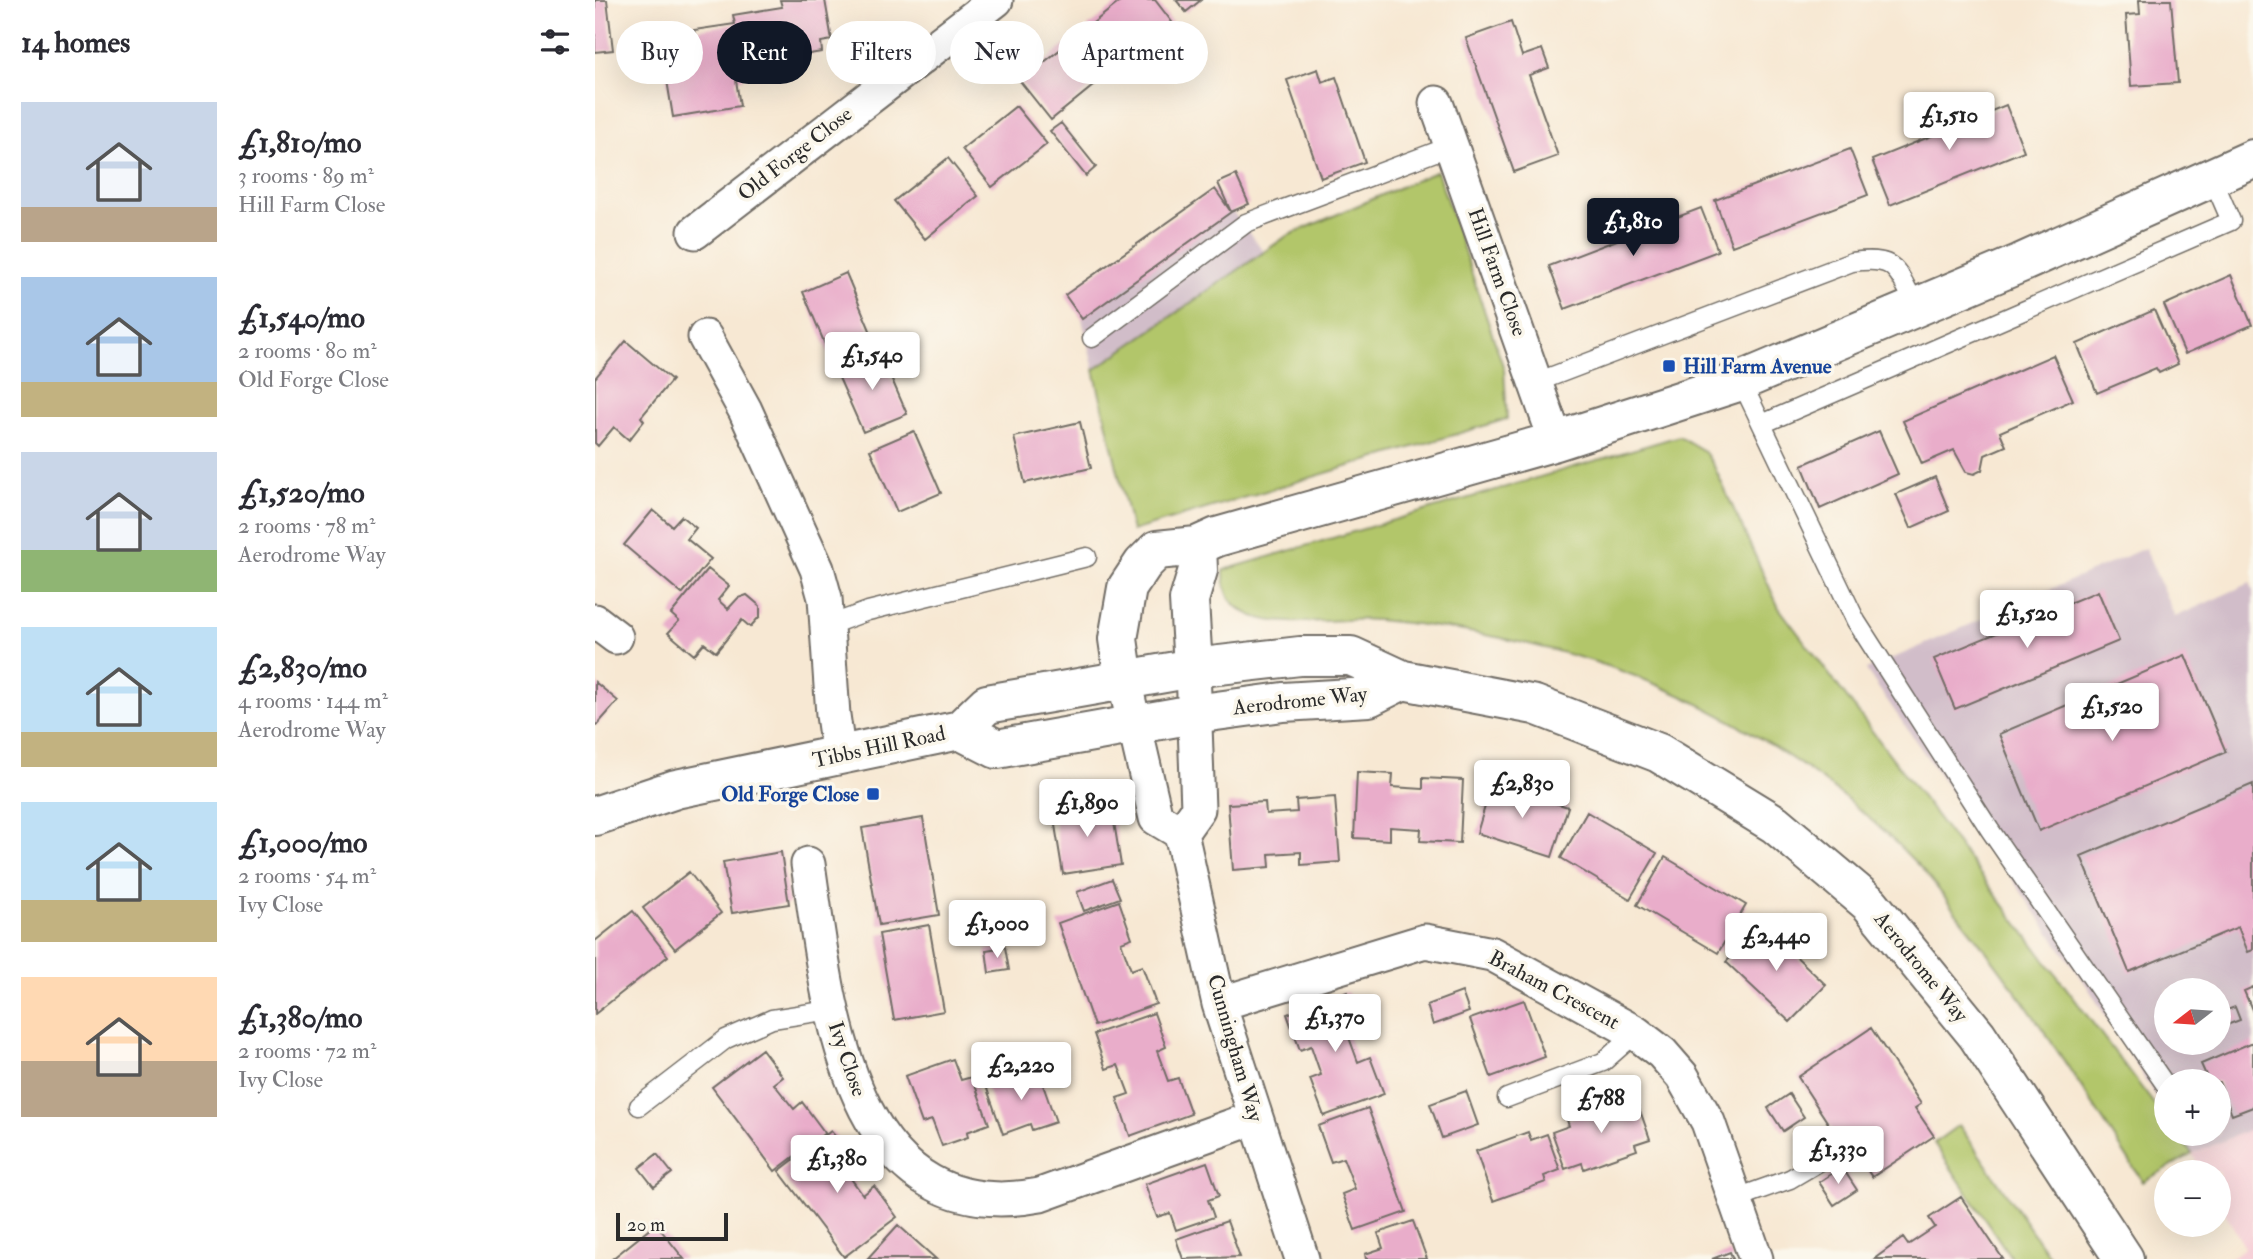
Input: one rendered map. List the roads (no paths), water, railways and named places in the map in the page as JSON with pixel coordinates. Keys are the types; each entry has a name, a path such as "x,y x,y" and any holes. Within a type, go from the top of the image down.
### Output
{"street":[{"name":"Old Forge Close","path":"695,232 996,0"},
{"name":"Hill Farm Close","path":"1436,103 1556,441"},
{"path":"1197,546 1198,570 1189,600 1198,809 1181,834 1156,818 1124,680 1118,639 1127,587 1143,564 1157,551 1197,546 1217,537 1556,441 1741,381 2021,263 2253,159"},
{"path":"705,337 745,410 806,543 825,598 833,715 839,757"},
{"name":"Aerodrome Way","path":"1193,668 1300,656 1352,656 1403,680 1535,705 1659,753 1775,824 1870,904 1977,1035 2124,1259"},
{"name":"Tibbs Hill Road","path":"595,816 676,789 960,730 987,705 1193,668"},
{"name":"Aerodrome Way","path":"1194,714 1283,702 1369,697 1403,680"},
{"name":"Tibbs Hill Road","path":"960,730 997,749 1194,714"},
{"name":"Cunningham Way","path":"1181,834 1219,1004 1302,1259"},
{"name":"Ivy Close","path":"808,864 830,1010 849,1076 868,1113 896,1154 921,1176 942,1188 975,1198 1009,1201 1040,1195 1254,1118"},
{"name":"Braham Crescent","path":"1219,1004 1401,946 1425,941 1492,954 1636,1033 1663,1053 1696,1096 1756,1259"}],"lane":[{"path":"1091,338 1246,223 1451,146"},
{"path":"1762,424 2231,221 2212,177"},
{"path":"1537,382 1852,262 1886,261 1894,267 1916,305"},
{"path":"1741,381 1856,621 1990,830 2155,1069"},
{"path":"828,626 868,611 1087,557"},
{"path":"639,1106 726,1039 772,1019 830,1010"},
{"path":"1507,1098 1603,1062 1636,1033"},
{"path":"1734,1199 1790,1179 1829,1156"}],"place":[{"name":"Hill Farm Avenue","path":"1669,366"},
{"name":"Old Forge Close","path":"873,794"}]}
